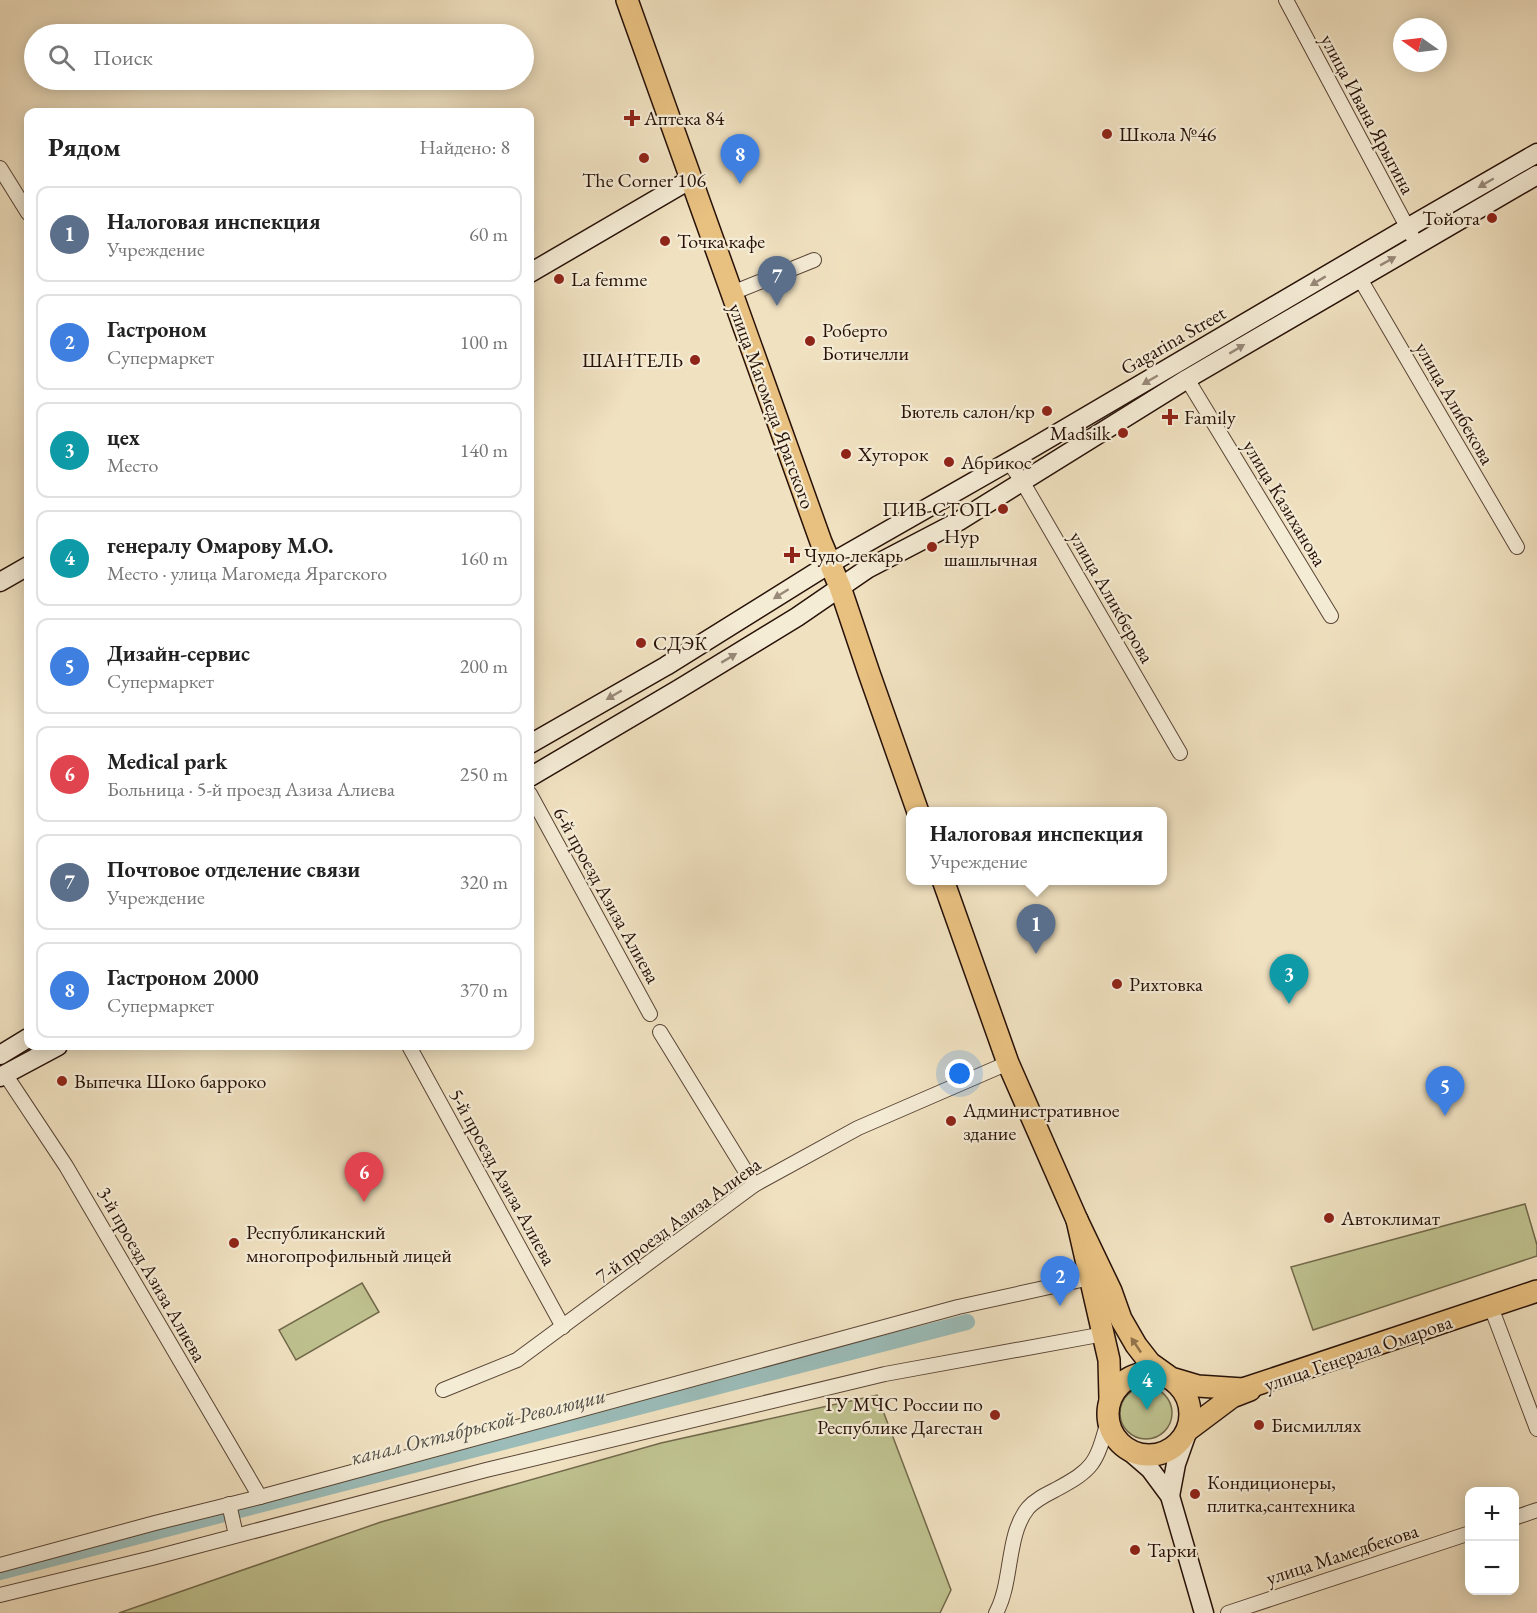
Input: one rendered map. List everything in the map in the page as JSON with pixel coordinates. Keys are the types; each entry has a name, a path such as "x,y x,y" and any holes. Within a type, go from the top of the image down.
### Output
{"main road":[{"name":"улица Магомеда Ярагского","path":"627,0 821,542 840,587 916,807"},
{"name":"Gagarina Street","path":"534,742 666,666 831,563 1009,462 1537,153"},
{"path":"534,271 691,179"},
{"name":"Gagarina Street","path":"534,775 797,617 867,569 959,520 1129,417 1187,379 1465,216 1536,179"},
{"path":"0,582 24,568"},
{"path":"945,885 1008,1063 1111,1291 1121,1320 1150,1364 1171,1378 1183,1390 1188,1400 1190,1417 1188,1430 1176,1464 1170,1496"},
{"path":"0,1054 24,1040"},
{"path":"3,1076 51,1050"},
{"path":"1077,1220 1109,1360 1110,1399 1107,1412 1111,1432 1118,1442 1150,1469 1170,1496 1204,1613"},
{"name":"улица Генерала Омарова","path":"1171,1378 1198,1386 1243,1389 1537,1292"},
{"name":"улица Генерала Омарова","path":"1188,1430 1232,1397 1243,1392 1491,1307"},
{"path":"1110,1399 1121,1383 1133,1375 1149,1372 1171,1378"},
{"path":"1128,1450 1144,1455 1161,1454 1173,1448 1188,1430"}],"street":[{"name":"улица Ивана Ярыгина","path":"1286,0 1417,245"},
{"path":"0,168 24,207"},
{"path":"732,293 814,260"},
{"name":"улица Алибекова","path":"1359,278 1517,547"},
{"name":"улица Казиханова","path":"1187,379 1331,616"},
{"name":"улица Аликберова","path":"1009,462 1180,753"},
{"name":"6-й проезд Азиза Алиева","path":"534,801 650,1014"},
{"path":"660,1032 754,1185"},
{"name":"5-й проезд Азиза Алиева","path":"411,1050 564,1327"},
{"name":"7-й проезд Азиза Алиева","path":"443,1390 517,1360 754,1185 858,1128 1008,1063"},
{"name":"3-й проезд Азиза Алиева","path":"3,1076 66,1166 260,1497"},
{"path":"0,1565 260,1497 958,1307 1090,1278"},
{"path":"1491,1307 1537,1429"},
{"path":"0,1595 152,1558 486,1470 885,1374 1104,1334"},
{"path":"996,1613 1007,1583 1016,1530 1021,1519 1036,1500 1073,1481 1090,1467 1100,1451 1108,1421"},
{"path":"229,1504 236,1535"},
{"path":"1519,1517 1537,1510"},
{"name":"улица Мамедбекова","path":"1228,1613 1465,1535"}],"green space":[{"path":"1525,1204 1537,1245 1537,1256 1313,1330 1291,1267"},
{"path":"362,1283 379,1312 296,1360 279,1330"},
{"path":"1146,1387 1156,1389 1164,1395 1170,1403 1172,1413 1170,1423 1164,1431 1156,1437 1146,1439 1136,1437 1128,1431 1122,1423 1120,1413 1122,1403 1128,1395 1136,1389"},
{"path":"877,1395 951,1590 940,1613 119,1613 381,1522 661,1443"}],"waterway":[{"name":"канал Октябрьской Революции","path":"0,1572 967,1322"}],"place":[{"name":"Аптека 84","path":"632,118"},
{"name":"Школа №46","path":"1107,134"},
{"name":"The Corner 106","path":"644,158"},
{"name":"Гастроном 2000","path":"740,184"},
{"name":"Тойота","path":"1492,218"},
{"name":"Точка кафе","path":"665,241"},
{"name":"La femme","path":"559,279"},
{"name":"Почтовое отделение связи","path":"777,306"},
{"name":"Роберто Ботичелли","path":"810,341"},
{"name":"ШАНТЕЛЬ","path":"695,360"},
{"name":"Бютель салон/кр","path":"1047,411"},
{"name":"Family","path":"1170,417"},
{"name":"Madsilk","path":"1123,433"},
{"name":"Хуторок","path":"846,454"},
{"name":"Абрикос","path":"949,462"},
{"name":"ПИВ-СТОП","path":"1003,509"},
{"name":"Нур шашлычная","path":"932,547"},
{"name":"Чудо-лекарь","path":"792,555"},
{"name":"СДЭК","path":"641,643"},
{"name":"Налоговая инспекция","path":"1036,954"},
{"name":"Рихтовка","path":"1117,984"},
{"name":"цех","path":"1289,1004"},
{"name":"Выпечка Шоко барроко","path":"62,1081"},
{"name":"Дизайн-сервис","path":"1445,1116"},
{"name":"Административное здание","path":"951,1121"},
{"name":"Medical park","path":"364,1202"},
{"name":"Автоклимат","path":"1329,1218"},
{"name":"Республиканский многопрофильный лицей","path":"234,1243"},
{"name":"Гастроном","path":"1060,1306"},
{"name":"генералу Омарову М.О.","path":"1147,1410"},
{"name":"ГУ МЧС России по Республике Дагестан","path":"995,1415"},
{"name":"Бисмиллях","path":"1259,1425"},
{"name":"Кондиционеры, плитка,сантехника","path":"1195,1494"},
{"name":"Тарки","path":"1135,1550"}]}
